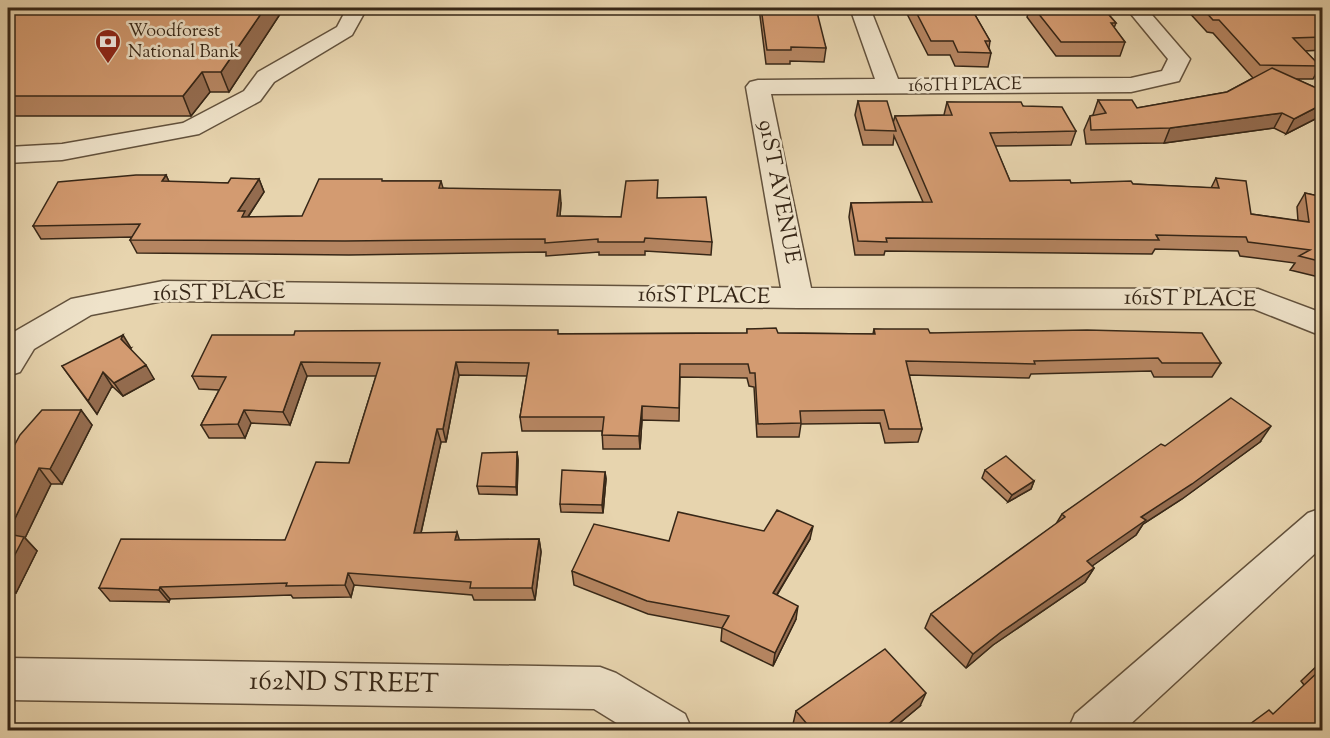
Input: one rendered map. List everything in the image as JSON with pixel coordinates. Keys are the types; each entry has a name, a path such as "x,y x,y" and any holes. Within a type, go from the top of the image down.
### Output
{"street":[{"path":"8,155 62,152 190,129 252,96 266,77 345,32 357,8"},
{"path":"860,8 889,87"},
{"name":"160TH PLACE","path":"758,87 1131,85 1171,76 1179,59 1136,8"},
{"name":"91ST AVENUE","path":"758,87 798,298"},
{"name":"161ST PLACE","path":"8,364 23,341 82,306 163,291 798,298 1258,298 1323,325"},
{"path":"1091,730 1323,524"},
{"name":"162ND STREET","path":"8,679 600,688 669,730"}],"building":[{"path":"8,8 265,8 221,72 202,72 183,96 8,96"},
{"path":"761,8 816,8 826,48 791,47 791,50 767,50"},
{"path":"914,8 971,8 990,41 985,41 991,53 958,52 953,41 931,41"},
{"path":"1034,8 1103,8 1116,23 1111,23 1125,42 1061,42"},
{"path":"1202,8 1323,8 1323,37 1293,38 1320,66 1260,65 1219,20 1213,20"},
{"path":"1272,68 1323,91 1323,104 1294,119 1282,113 1170,128 1091,130 1090,116 1106,113 1098,100 1132,100 1137,108 1227,92"},
{"path":"858,101 887,101 896,131 865,130"},
{"path":"947,102 1021,102 1023,106 1062,107 1076,131 990,133 1010,181 1070,180 1071,183 1131,181 1133,184 1219,188 1216,178 1246,181 1251,214 1309,222 1305,193 1323,197 1323,262 1299,256 1310,250 1248,242 1246,237 1156,235 1159,240 886,238 887,242 858,241 851,203 932,202 895,116 952,115"},
{"path":"136,175 166,175 162,181 228,183 231,178 259,179 238,211 245,211 242,217 302,216 319,179 382,179 382,181 441,181 439,188 560,190 557,216 621,217 626,181 658,180 657,198 706,197 712,242 645,238 644,242 598,242 598,239 545,243 545,239 130,240 140,224 33,226 58,182"},
{"path":"776,328 778,333 875,334 874,329 928,329 930,333 1087,330 1202,333 1221,363 1162,363 1158,358 1034,361 1035,364 906,361 922,429 889,429 884,410 800,411 801,423 758,424 755,373 750,373 748,364 680,364 679,408 642,406 639,436 602,435 604,417 520,417 529,363 456,362 443,429 437,429 414,533 457,532 455,540 539,539 532,588 470,588 471,582 348,573 345,585 286,586 287,583 160,587 159,590 99,588 121,539 285,540 316,462 349,463 380,363 301,362 283,412 244,410 238,424 201,425 226,377 192,376 212,335 294,335 295,331 532,330 558,330 558,334 747,333 747,329"},
{"path":"123,335 121,339 146,365 114,383 103,372 88,401 62,366"},
{"path":"1231,398 1271,426 1192,484 1141,517 1146,520 1087,561 1094,568 973,654 931,614 1065,517 1062,514 1161,444 1165,446"},
{"path":"42,410 81,410 50,469 39,468 8,533 8,457 20,435"},
{"path":"517,452 516,487 477,486 482,453"},
{"path":"1006,456 1034,481 1012,495 985,470"},
{"path":"562,470 605,472 602,505 560,504"},
{"path":"777,510 813,526 773,593 798,606 775,653 722,628 729,616 647,601 572,571 594,524 669,541 678,512 764,531"},
{"path":"8,534 24,537 8,568"},
{"path":"885,649 926,693 881,730 812,730 796,711"},
{"path":"1323,661 1323,730 1242,730 1269,710 1273,714 1319,671 1316,667"}],"place":[{"name":"Woodforest National Bank","path":"108,65"}]}
